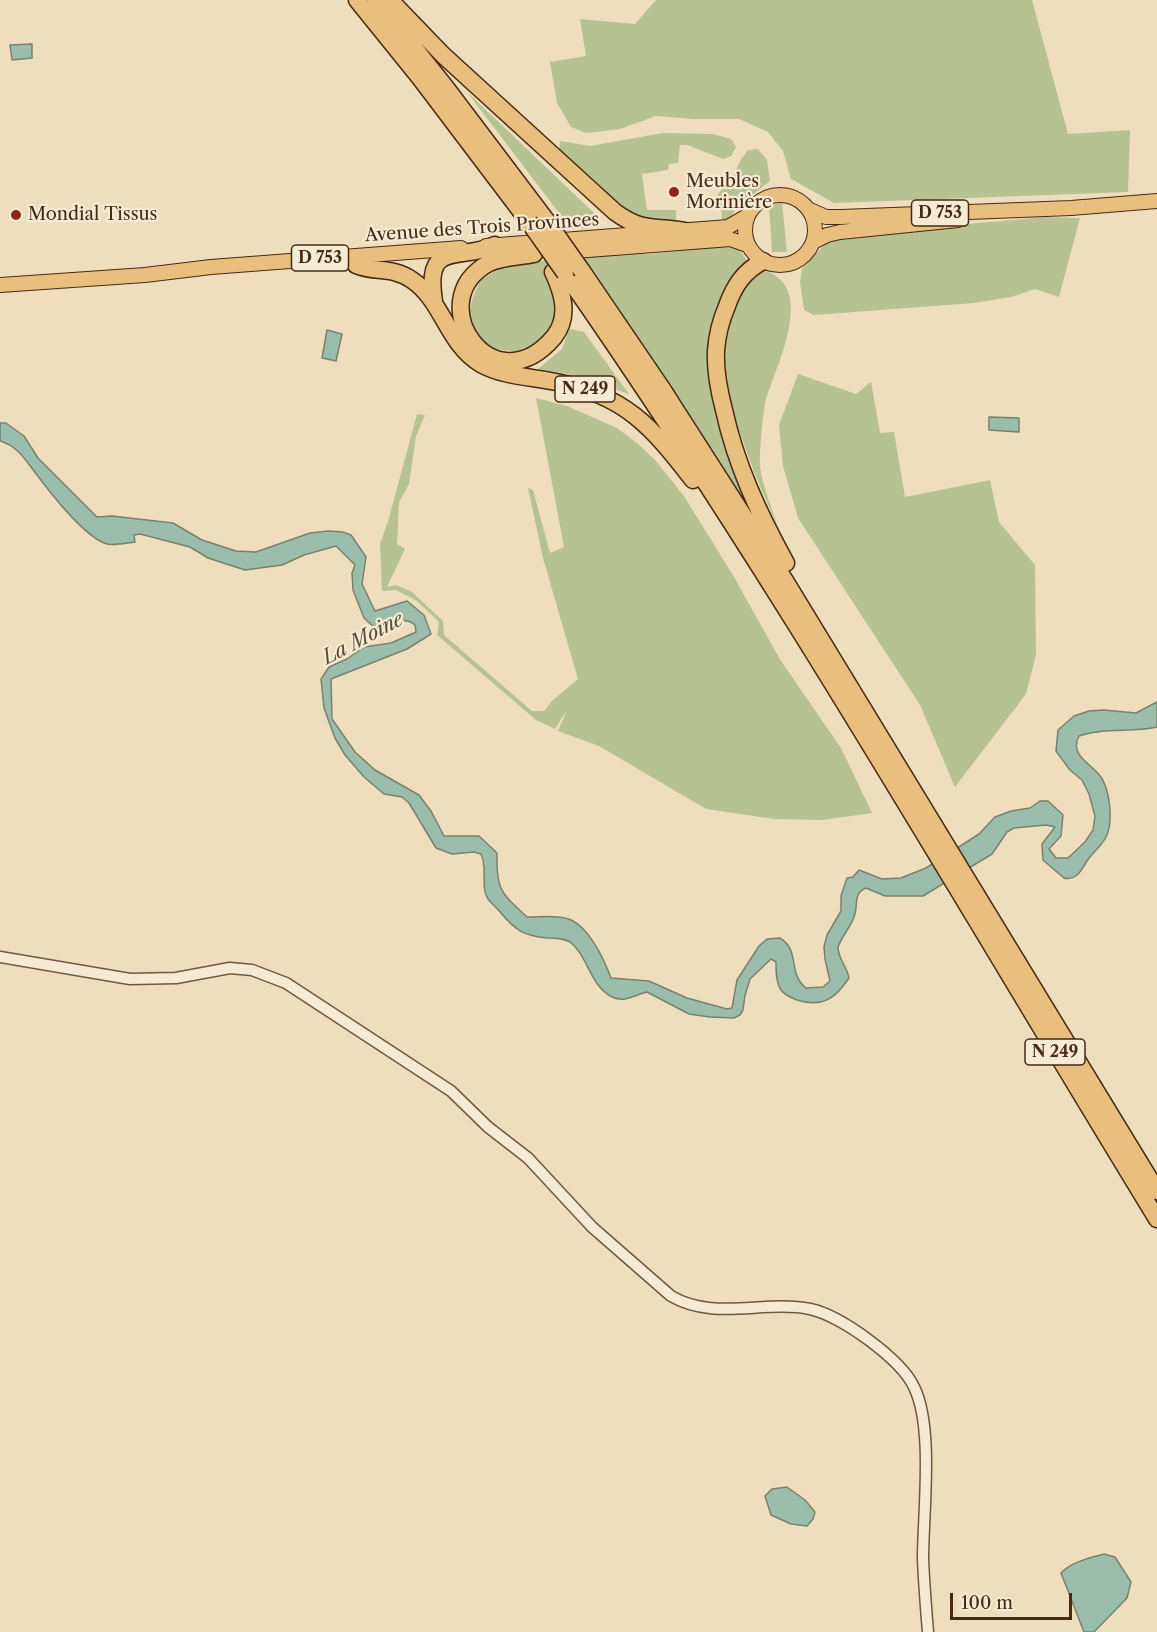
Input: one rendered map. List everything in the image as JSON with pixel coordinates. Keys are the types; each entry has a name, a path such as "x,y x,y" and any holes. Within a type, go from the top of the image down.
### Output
{"highway":[{"name":"N 249","path":"357,0 532,223 567,272 680,443 943,853"},
{"name":"N 249","path":"376,0 447,88 532,223 715,470 813,626 1157,1219"},
{"path":"390,0 443,55 615,212 646,227 685,231"},
{"path":"442,258 456,253 487,249 495,245"},
{"name":"N 249","path":"534,254 489,264 478,272 464,291 460,310 463,325 475,345 483,353 512,362 539,352 558,332 564,313 563,297 567,272"},
{"name":"N 249","path":"434,301 432,289 434,270 442,258"},
{"name":"N 249","path":"763,261 744,275 733,290 716,350 718,383 729,434 744,477 770,534 813,613 813,626"},
{"name":"N 249","path":"356,265 362,268 388,269 420,286 434,301 459,345 469,356 482,364 497,370 579,387 616,402 640,420 661,439 702,492 761,581 771,586"},
{"name":"N 249","path":"960,881 1157,1191"}],"main road":[{"path":"777,194 795,198 810,210 815,226 813,243 804,255 788,264 778,265 763,261 747,245 744,227 747,216 759,201 777,194"},
{"name":"D 753","path":"813,243 827,234 840,232 1157,201"},
{"name":"D 753","path":"810,210 826,217 841,217 1071,208"},
{"name":"Avenue des Trois Provinces","path":"145,275 194,268 728,227 747,216"},
{"name":"Avenue des Trois Provinces","path":"0,285 145,275 212,275 730,239 747,245"},
{"path":"212,275 217,270 300,260"}],"street":[{"path":"0,957 130,979 176,978 230,968 266,973 286,982 325,1007 450,1091 488,1127 528,1158 592,1227 671,1296 684,1304 708,1308 771,1306 809,1309 826,1314 861,1334 905,1374 914,1386 921,1406 924,1452 923,1559 928,1632"}],"shaded area":[{"path":"656,0 1032,0 1068,134 1130,130 1128,192 834,203 791,179 783,151 768,132 739,119 656,116 620,129 586,133 571,127 557,103 550,62 586,56 580,19 635,24"},
{"path":"32,44 32,58 12,60 10,45"},
{"path":"467,92 595,214 588,229 569,226"},
{"path":"663,133 713,134 731,139 736,147 731,156 723,159 687,145 680,145 678,163 669,164 668,170 642,174 647,210 676,210 676,222 722,220 721,205 717,204 715,198 734,174 748,150 758,149 767,160 770,181 738,206 730,218 723,223 656,226 636,221 559,153 560,141 590,146"},
{"path":"782,203 787,252 772,252 769,205"},
{"path":"1045,217 1080,218 1059,297 1035,289 1011,297 974,303 814,315 804,310 800,282 802,269 828,241 912,229"},
{"path":"732,245 749,263 711,371 718,421 748,508 587,266 557,305 552,325 538,341 517,352 496,349 476,336 468,316 480,281 502,266"},
{"path":"766,271 781,280 789,293 791,310 784,348 766,399 761,444 761,474 777,525 756,477 727,398 721,352 730,312 745,283 754,274"},
{"path":"569,329 584,332 629,394 578,376 538,369 562,349"},
{"path":"327,330 342,334 336,361 322,358"},
{"path":"798,374 856,394 871,382 880,433 894,432 905,497 990,480 999,522 1035,565 1036,655 1026,694 955,787 920,705 798,518 783,466 779,425"},
{"path":"536,398 567,406 617,428 656,461 684,496 734,577 781,661 841,748 872,813 822,820 774,819 706,809 599,746 558,731 567,710 555,729 536,720 437,635 439,622 417,601 396,590 382,591 380,544 417,414 425,415 416,436 409,484 399,502 397,544 405,549 387,587 396,585 412,592 443,621 444,635 532,711 544,711 553,700 578,679 543,558 528,488 533,490 550,553 564,547"},
{"path":"989,417 1019,418 1019,432 989,430"},
{"path":"0,423 6,423 24,436 38,458 97,517 112,516 173,523 202,540 236,551 256,552 310,533 329,531 351,535 366,557 362,584 375,611 407,601 424,615 431,634 407,649 331,679 332,719 355,752 375,770 419,795 431,811 444,836 479,836 497,853 499,883 511,902 527,917 560,917 580,926 594,942 611,978 649,981 687,998 727,1009 732,1008 737,980 759,946 767,939 780,938 786,943 790,949 797,976 806,988 823,987 830,981 824,947 827,935 841,911 841,896 847,878 853,877 859,870 882,879 901,878 926,868 979,834 995,817 1011,811 1030,808 1040,801 1048,801 1063,815 1061,836 1049,849 1056,858 1068,858 1085,842 1093,830 1095,816 1089,794 1082,780 1070,770 1056,751 1058,730 1074,716 1089,711 1136,713 1157,702 1157,727 1088,733 1079,736 1077,749 1082,759 1101,777 1108,798 1110,814 1109,829 1105,839 1081,871 1072,878 1064,878 1043,860 1042,844 1055,827 1046,825 1014,828 1007,832 992,854 923,896 885,896 866,888 862,890 857,897 852,921 838,947 849,978 827,1000 814,1003 788,996 778,984 776,962 771,959 750,979 743,1010 734,1018 689,1014 647,992 626,999 617,999 599,986 581,955 570,942 526,934 506,919 486,894 481,854 474,852 452,854 436,848 409,803 402,797 384,794 364,777 345,755 335,738 324,708 321,679 329,667 347,659 364,647 391,643 416,632 415,625 410,622 401,621 376,629 364,618 353,590 352,573 355,565 336,546 304,555 282,565 245,570 208,558 190,547 140,534 134,535 135,542 107,544 88,533 57,501 20,453 0,441"},
{"path":"787,1487 805,1500 815,1512 807,1526 791,1524 771,1515 765,1496 772,1489"},
{"path":"1104,1554 1115,1557 1131,1582 1127,1598 1094,1632 1084,1632 1061,1573 1075,1563"}],"place":[{"name":"Meubles Morinière","path":"674,192"},
{"name":"Mondial Tissus","path":"16,215"}],"water label":[{"name":"La Moine","path":"363,639"}]}
